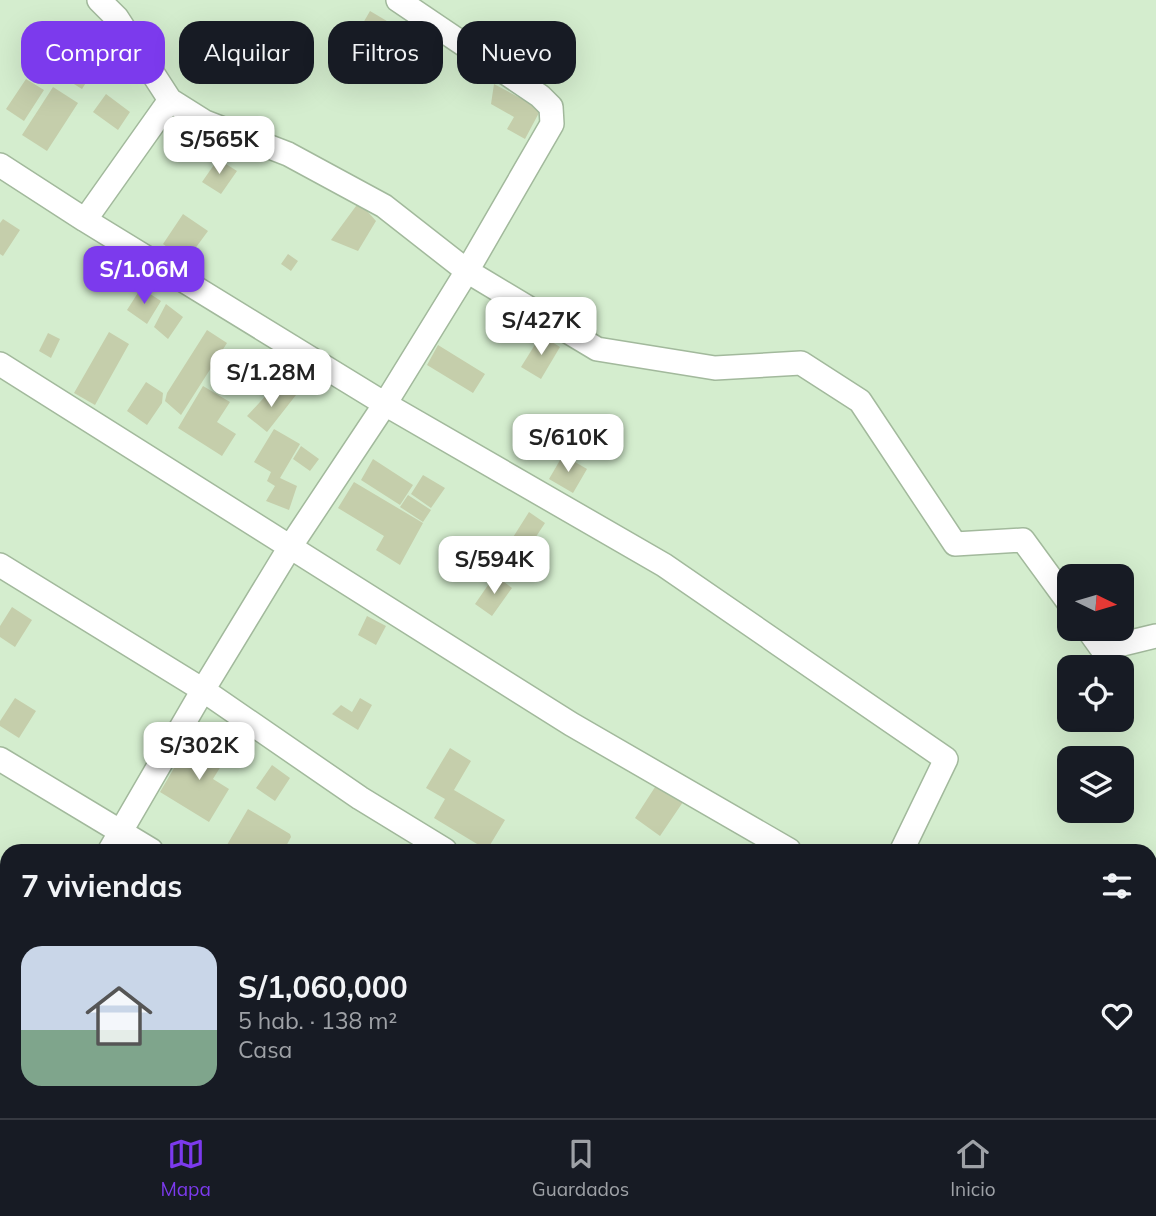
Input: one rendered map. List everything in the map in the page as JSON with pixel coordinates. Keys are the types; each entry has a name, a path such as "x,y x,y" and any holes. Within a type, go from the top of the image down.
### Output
{"street":[{"path":"99,0 117,18 170,100 205,122 288,154 384,206 467,271 597,349 715,368 801,363 860,401 955,544 1023,540 1057,587"},
{"path":"0,758 116,841 202,690 290,547 385,404 467,271 552,124 551,107 540,96 398,0"},
{"path":"85,220 170,100"},
{"path":"0,165 385,404 664,565 946,760 905,844"},
{"path":"1,368 571,724 779,844"},
{"path":"0,565 202,690 360,798 435,844"},
{"path":"1096,641 1102,649 1156,636"}],"building":[{"path":"370,11 387,21 364,21"},
{"path":"23,84 34,84 44,90 24,121 6,109"},
{"path":"494,84 541,109 525,139 507,129 514,117 491,104"},
{"path":"53,87 78,103 47,151 22,135"},
{"path":"106,94 130,112 118,130 93,112"},
{"path":"218,159 237,171 221,194 202,182"},
{"path":"359,202 376,221 358,251 331,240"},
{"path":"183,214 208,231 186,261 163,244"},
{"path":"3,219 20,230 3,256 0,254 0,223"},
{"path":"288,254 298,261 291,271 281,264"},
{"path":"141,288 161,301 147,324 127,310"},
{"path":"166,304 183,317 168,339 154,327"},
{"path":"207,330 227,343 181,415 165,401 167,393"},
{"path":"109,332 129,344 95,405 74,393"},
{"path":"48,333 60,339 51,358 39,351"},
{"path":"541,335 560,347 541,379 521,367"},
{"path":"438,345 485,374 473,393 427,365"},
{"path":"146,382 163,393 162,403 147,425 127,411"},
{"path":"203,386 230,402 217,422 236,434 222,456 178,428"},
{"path":"271,390 296,395 267,432 247,416"},
{"path":"589,419 607,432 595,452 577,441"},
{"path":"274,429 300,444 280,478 297,486 289,510 266,501 275,486 267,481 271,472 254,462"},
{"path":"301,446 319,459 310,471 293,459"},
{"path":"563,455 587,469 573,493 549,479"},
{"path":"373,459 413,485 400,505 361,480"},
{"path":"423,475 445,488 431,508 411,494"},
{"path":"354,482 423,523 400,565 376,550 384,536 338,508"},
{"path":"408,495 431,510 423,522 400,507"},
{"path":"529,512 545,523 526,552 510,542"},
{"path":"495,575 512,588 492,616 475,604"},
{"path":"12,607 32,620 15,647 0,637 0,626"},
{"path":"367,616 386,626 376,645 358,635"},
{"path":"15,698 36,711 19,738 0,726 0,721"},
{"path":"360,698 372,705 358,730 332,714 341,705 352,712"},
{"path":"204,738 229,753 213,779 229,789 209,822 160,792 177,763 186,768"},
{"path":"450,748 471,761 454,790 505,820 491,844 477,844 434,818 445,799 426,788"},
{"path":"272,765 290,778 275,801 256,788"},
{"path":"657,784 683,802 660,836 635,818"},
{"path":"248,809 291,837 287,844 228,844"}]}
